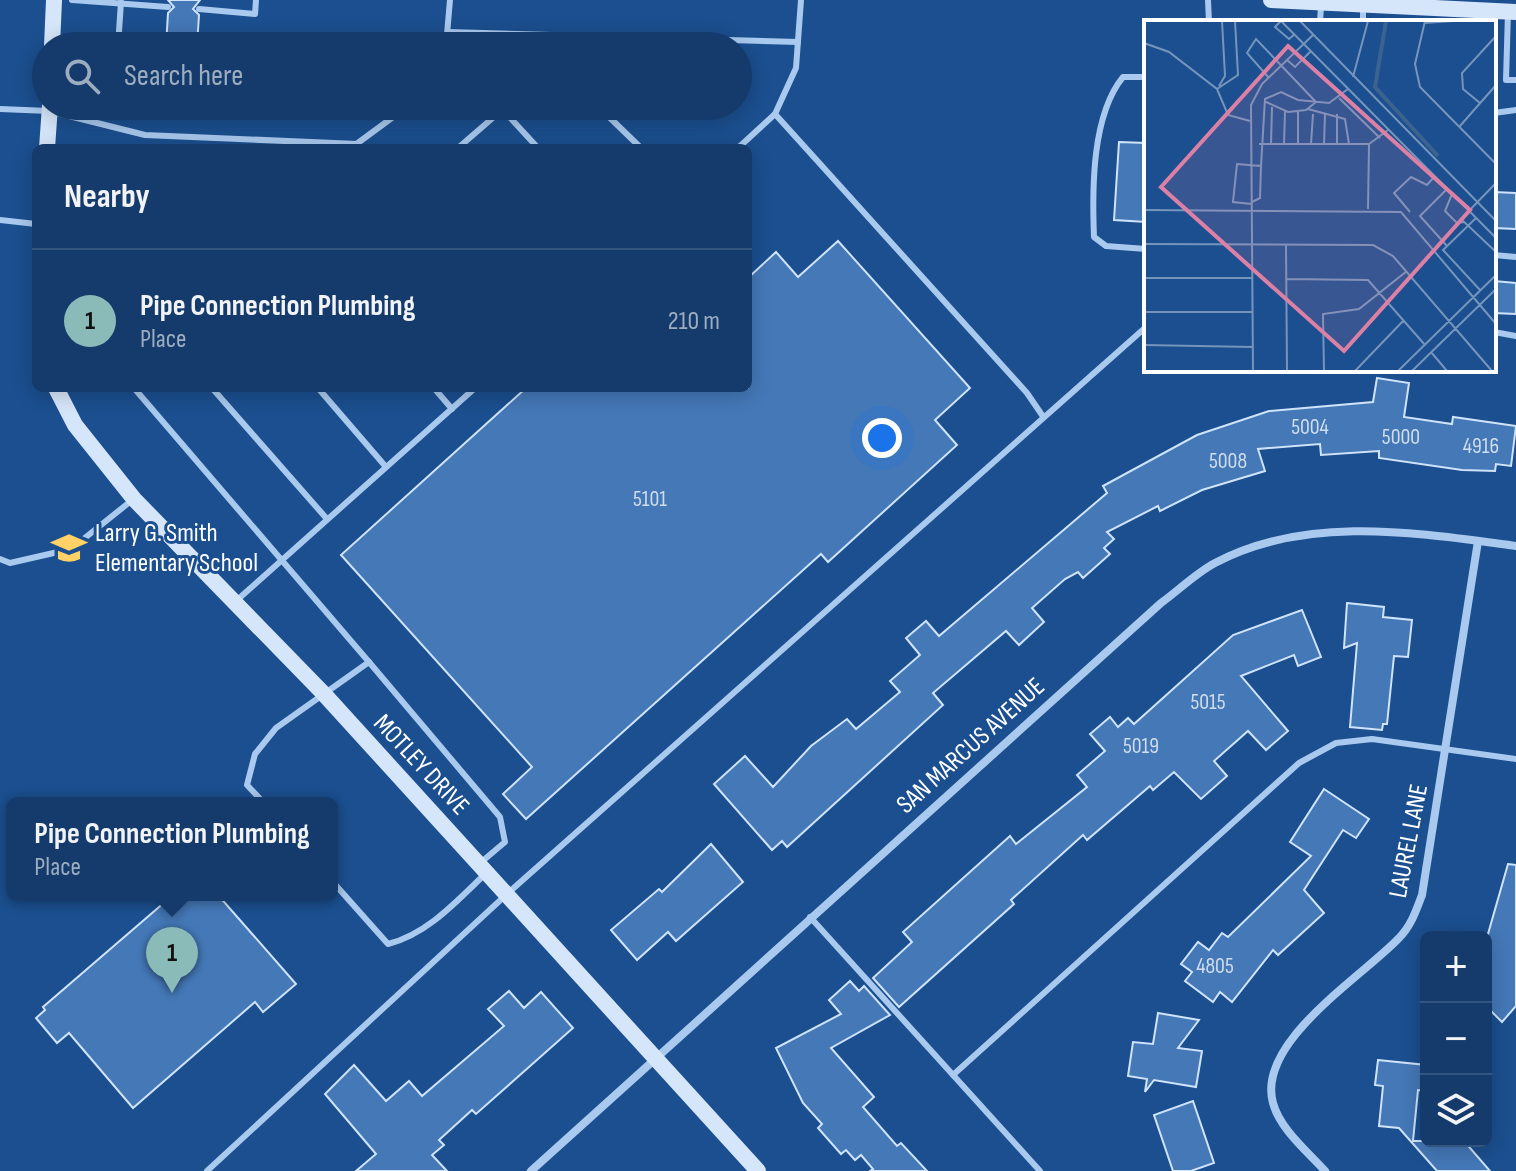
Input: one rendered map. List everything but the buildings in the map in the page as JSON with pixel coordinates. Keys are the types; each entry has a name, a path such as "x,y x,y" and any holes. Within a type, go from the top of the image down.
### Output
{"street":[{"path":"53,32 54,0"},
{"path":"1271,0 1511,8"},
{"path":"47,144 49,120"},
{"name":"MOTLEY DRIVE","path":"58,392 75,425 134,499 324,694 758,1171"},
{"name":"SAN MARCUS AVENUE","path":"531,1171 1161,603 1215,563 1278,538 1350,530 1516,546"},
{"name":"LAUREL LANE","path":"1325,1171 1281,1120 1273,1103 1272,1071 1282,1050 1298,1032 1401,936 1414,917 1422,895 1447,750 1478,541"}],"lane":[{"path":"72,0 168,7"},
{"path":"199,9 255,14 256,0"},
{"path":"448,32 450,0"},
{"path":"742,144 775,114 796,68 801,0"},
{"path":"1208,0 1209,20"},
{"path":"119,32 121,2"},
{"path":"1320,20 1321,3"},
{"path":"1363,4 1363,20"},
{"path":"1511,8 1506,80 1516,80"},
{"path":"752,41 798,42"},
{"path":"1144,77 1123,77 1109,94 1101,117 1093,217 1094,237 1106,246 1144,249"},
{"path":"0,109 32,109"},
{"path":"1496,113 1516,110"},
{"path":"775,114 1016,381 1042,415"},
{"path":"90,120 145,135 302,144"},
{"path":"359,144 390,120"},
{"path":"463,144 490,120"},
{"path":"513,120 534,144"},
{"path":"612,120 637,144"},
{"path":"0,220 32,224"},
{"path":"1496,255 1516,257"},
{"path":"207,1171 507,894 1042,415 1144,329"},
{"path":"1496,332 1516,336"},
{"path":"137,392 500,817 505,842 443,914 405,940 388,944 338,888"},
{"path":"216,392 327,519"},
{"path":"321,392 386,467"},
{"path":"437,392 452,409"},
{"path":"236,601 471,392"},
{"path":"0,559 10,563 71,549 134,499"},
{"path":"258,797 247,785 255,754 276,728 369,662"},
{"path":"953,1075 1299,763 1336,743 1372,739 1516,759"},
{"path":"810,917 1040,1171"}],"place":[{"name":"Larry G. Smith Elementary School","path":"69,548"},
{"name":"Pipe Connection Plumbing","path":"172,993"}]}
